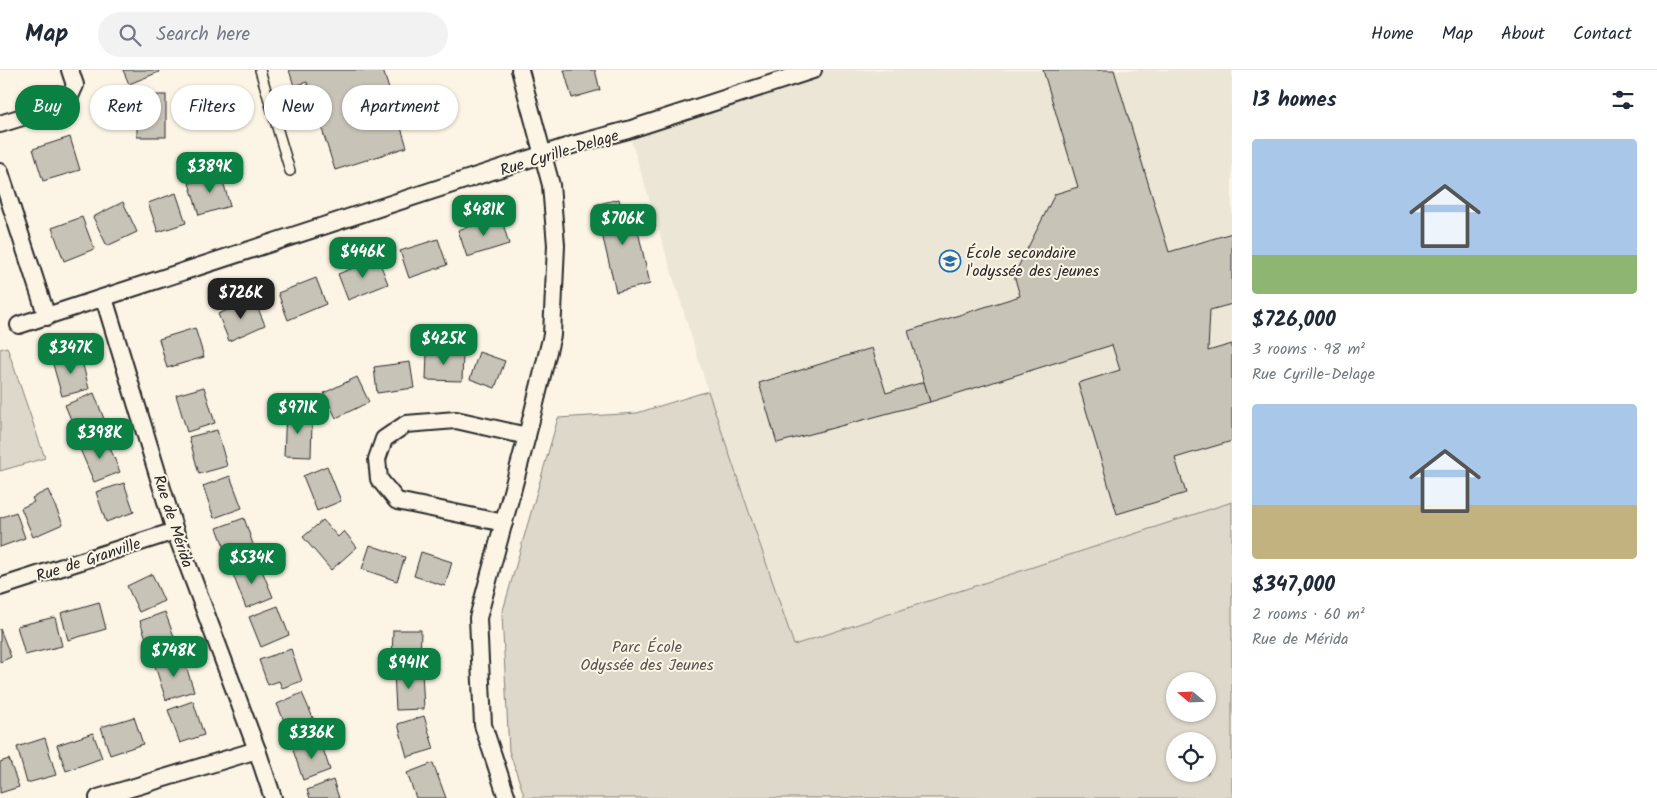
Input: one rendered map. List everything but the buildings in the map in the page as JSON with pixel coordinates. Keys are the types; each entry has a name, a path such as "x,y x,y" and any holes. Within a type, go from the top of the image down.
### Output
{"street":[{"path":"0,124 67,103 75,85 70,70"},
{"path":"507,798 483,725 478,618 552,335 556,245 551,186 520,70"},
{"name":"Rue Cyrille-Delage","path":"19,325 813,70"},
{"path":"0,172 47,317"},
{"name":"Rue de Mérida","path":"104,298 175,531 257,750 273,798"},
{"path":"504,522 397,502 379,479 377,459 384,439 406,424 456,420 527,436"},
{"name":"Rue de Granville","path":"0,587 175,531"},
{"path":"98,798 257,750"}],"lane":[{"path":"260,70 290,171"}],"shaded area":[{"name":"École secondaire l'odyssée des jeunes","path":"813,70 1232,70 1232,502 794,645 708,391 628,130"}],"green space":[{"path":"7,347 45,458 0,471 0,349"},
{"name":"Parc École Odyssée des Jeunes","path":"708,391 794,645 1232,502 1232,798 525,798 509,751 502,614 558,418 637,413"}],"place":[{"name":"École secondaire l'odyssée des jeunes","path":"950,261"}]}
